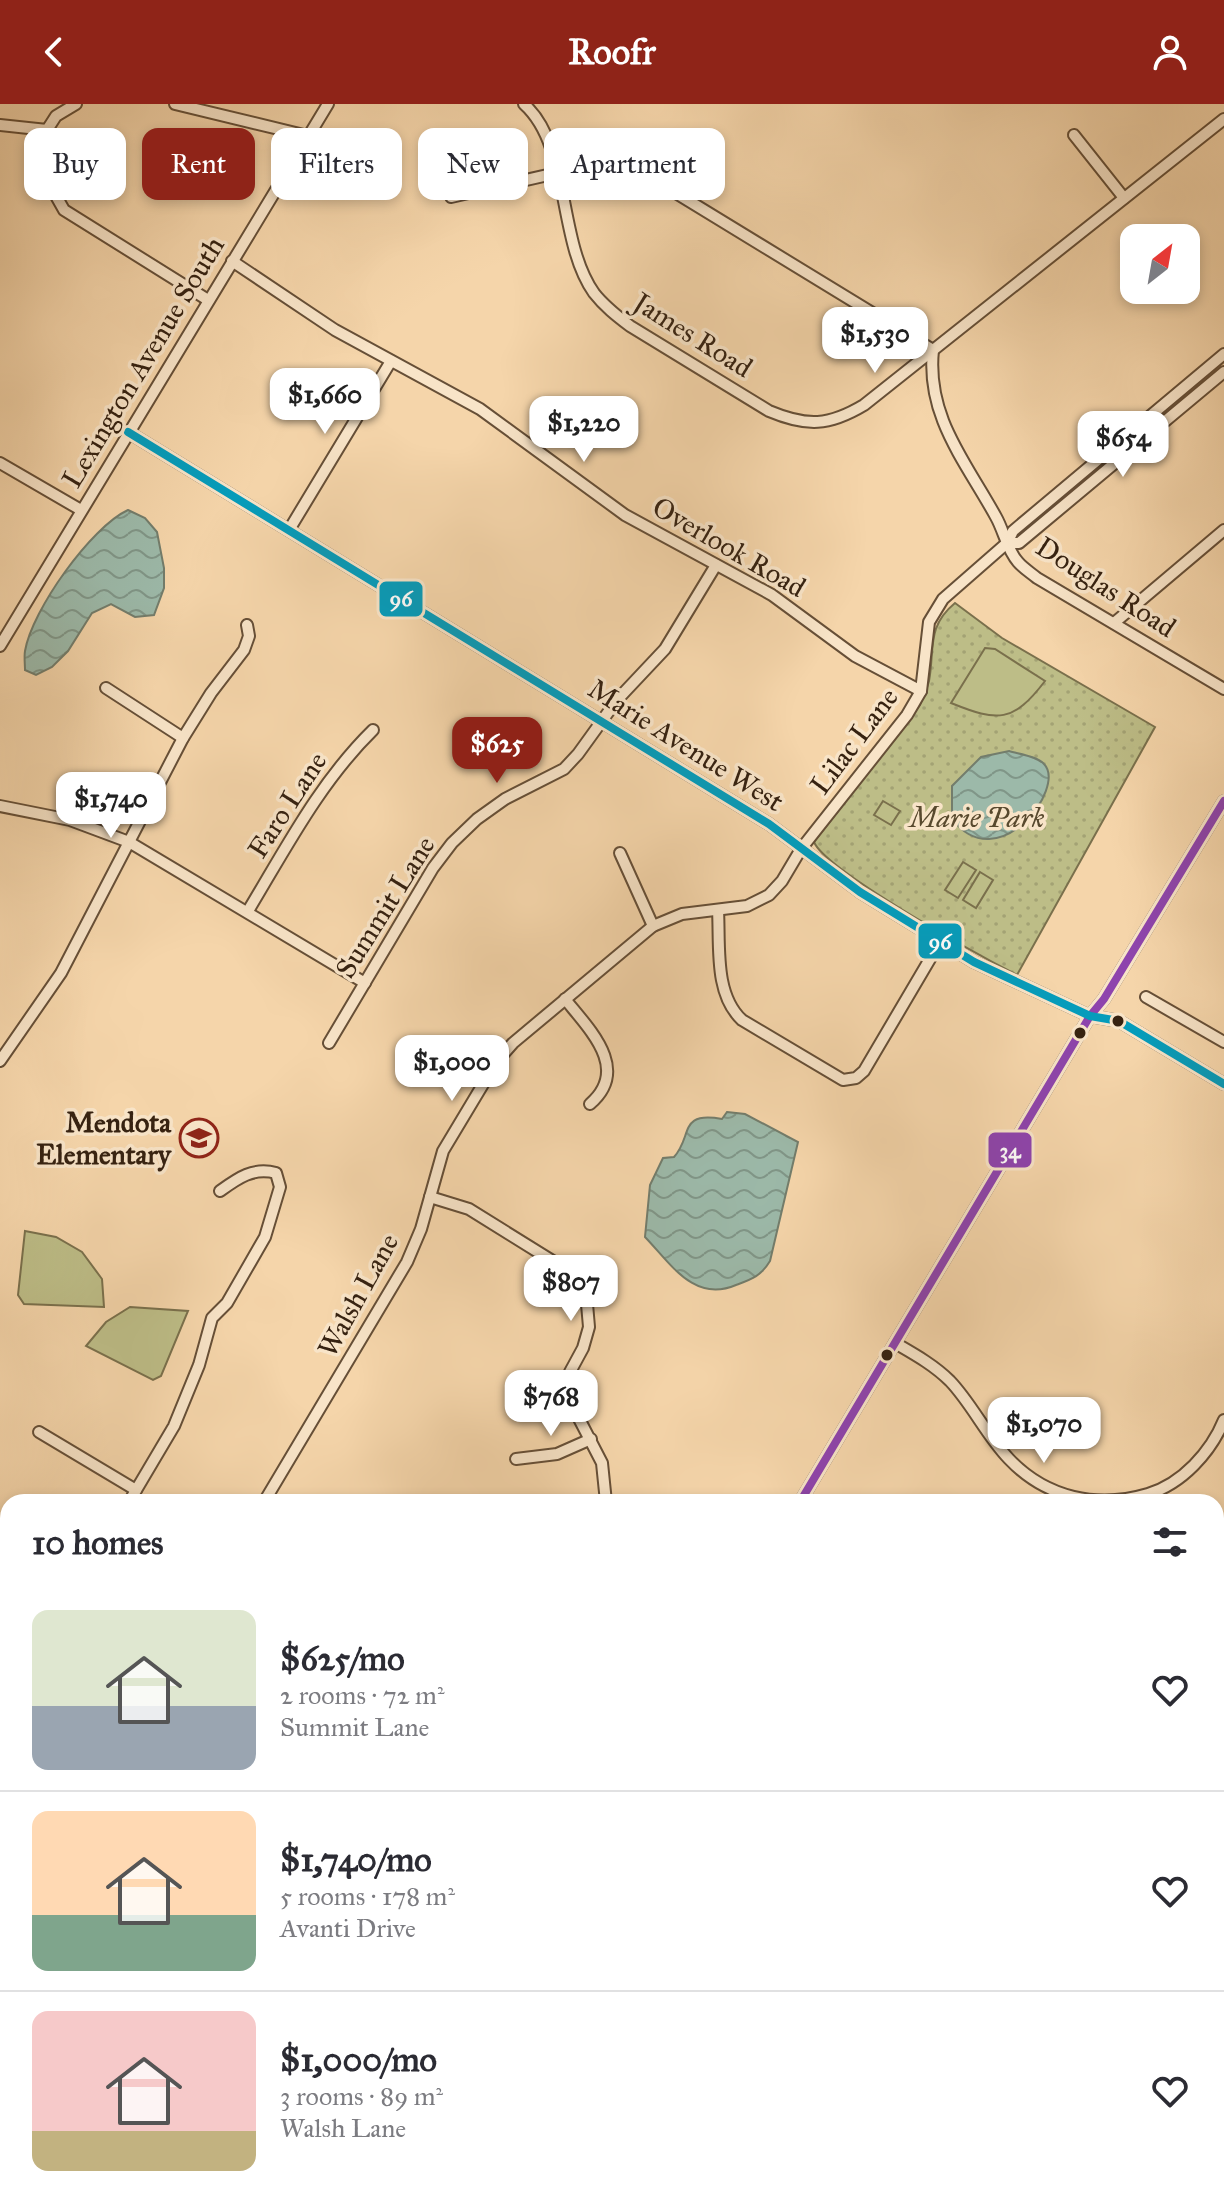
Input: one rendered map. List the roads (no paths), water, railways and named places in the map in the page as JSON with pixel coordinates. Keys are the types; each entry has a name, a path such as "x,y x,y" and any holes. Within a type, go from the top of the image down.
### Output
{"street":[{"path":"48,128 56,116 76,104"},
{"path":"175,104 275,128"},
{"name":"Lexington Avenue South","path":"313,128 328,104"},
{"path":"524,104 536,115 544,132"},
{"name":"James Road","path":"563,200 581,270 602,302 630,326 769,411 793,421 817,423 843,417 864,405 1224,119"},
{"path":"0,125 28,128"},
{"path":"1074,135 1124,198"},
{"name":"Lexington Avenue South","path":"0,646 271,197"},
{"path":"58,200 64,210 208,300"},
{"path":"687,200 933,350"},
{"name":"Overlook Road","path":"232,261 335,330 480,409 625,515 772,595 855,656 921,691"},
{"name":"Douglas Road","path":"933,350 934,388 943,423 957,455 998,519 1016,560 1037,578 1224,689"},
{"name":"Lilac Lane","path":"801,849 907,715 921,691 929,622 943,599 1007,543 1013,531 1224,354"},
{"path":"289,530 391,361"},
{"name":"Lilac Lane","path":"1007,543 1019,543 1224,372"},
{"name":"Marie Avenue West","path":"128,432 769,824 860,892 940,942 1004,978 1090,1016 1119,1021 1224,1084"},
{"path":"0,463 81,510"},
{"path":"1114,623 1224,530"},
{"name":"Summit Lane","path":"329,1043 433,868 452,843 477,819 505,799 564,769 601,720 665,649 716,565"},
{"path":"2,1053 54,986 183,738 211,693 244,650 249,636 247,625"},
{"path":"106,688 183,738"},
{"name":"Faro Lane","path":"248,911 324,786 373,730"},
{"path":"805,1494 1090,1016 1104,999 1224,801"},
{"path":"0,806 70,820 129,842 365,983"},
{"name":"Walsh Lane","path":"269,1494 407,1262 421,1229 443,1151 497,1061 513,1043 653,926 682,914 747,906 769,895 782,881 801,849"},
{"path":"620,853 653,926"},
{"path":"718,910 723,991 731,1010 742,1020 843,1080 856,1078 864,1071 940,942"},
{"path":"1146,997 1224,1042"},
{"path":"565,999 596,1037 606,1058 607,1077 599,1096 590,1104"},
{"path":"134,1494 174,1426 199,1365 212,1318 227,1303 265,1237 280,1187 276,1173 261,1169 240,1177 220,1191"},
{"path":"430,1197 469,1209 559,1265 577,1283 587,1304 589,1327 583,1348 570,1372 568,1391 602,1463 605,1494"},
{"path":"895,1343 931,1365 951,1382 1008,1458 1041,1485 1061,1494"},
{"path":"1147,1494 1190,1469 1218,1435 1224,1420"},
{"path":"39,1432 136,1490"},
{"path":"516,1459 557,1454 591,1439"}],"water":[{"path":"128,510 145,518 157,532 164,568 164,588 154,615 135,617 111,604 92,613 68,651 52,667 36,675 25,670 25,651 30,634 51,593 97,533"},
{"path":"1009,751 1044,764 1049,776 1046,791 1024,823 1007,834 989,839 970,835 952,819 952,786 981,757"},
{"path":"727,1112 745,1114 798,1142 767,1266 747,1281 721,1289 708,1289 684,1278 645,1237 650,1185 663,1158 674,1157 680,1149 692,1122 708,1117 722,1119"}],"place":[{"name":"Mendota Elementary","path":"199,1138"}],"park label":[{"name":"Marie Park","path":"977,817"}]}
